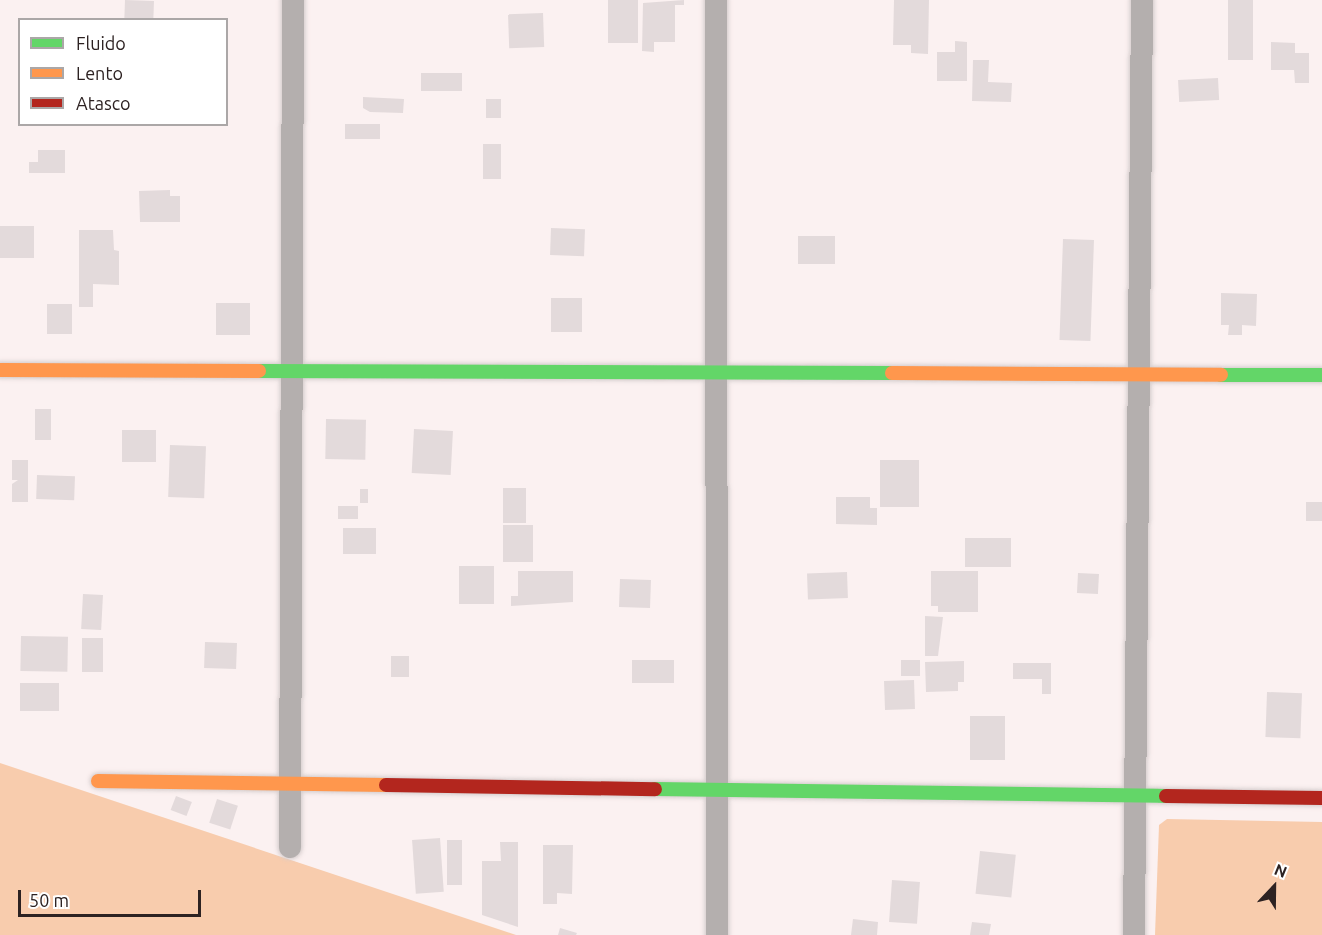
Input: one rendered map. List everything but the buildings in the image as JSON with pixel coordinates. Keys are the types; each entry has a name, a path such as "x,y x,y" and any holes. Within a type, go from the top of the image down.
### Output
{"street":[{"path":"290,847 293,0"},
{"path":"716,0 717,935"},
{"path":"1134,935 1142,0"},
{"path":"0,370 1322,375"},
{"path":"98,781 1322,798"}],"shaded area":[{"path":"0,763 516,935 0,935"},
{"path":"1167,819 1322,822 1322,935 1155,935 1159,825"}],"traffic: fast":[{"path":"259,371 892,373"},
{"path":"1221,375 1322,375"},
{"path":"655,789 1166,796"}],"traffic: slow":[{"path":"0,370 259,371"},
{"path":"892,373 1221,375"},
{"path":"98,781 386,785"}],"traffic: jam":[{"path":"386,785 655,789"},
{"path":"1166,796 1322,798"}]}
